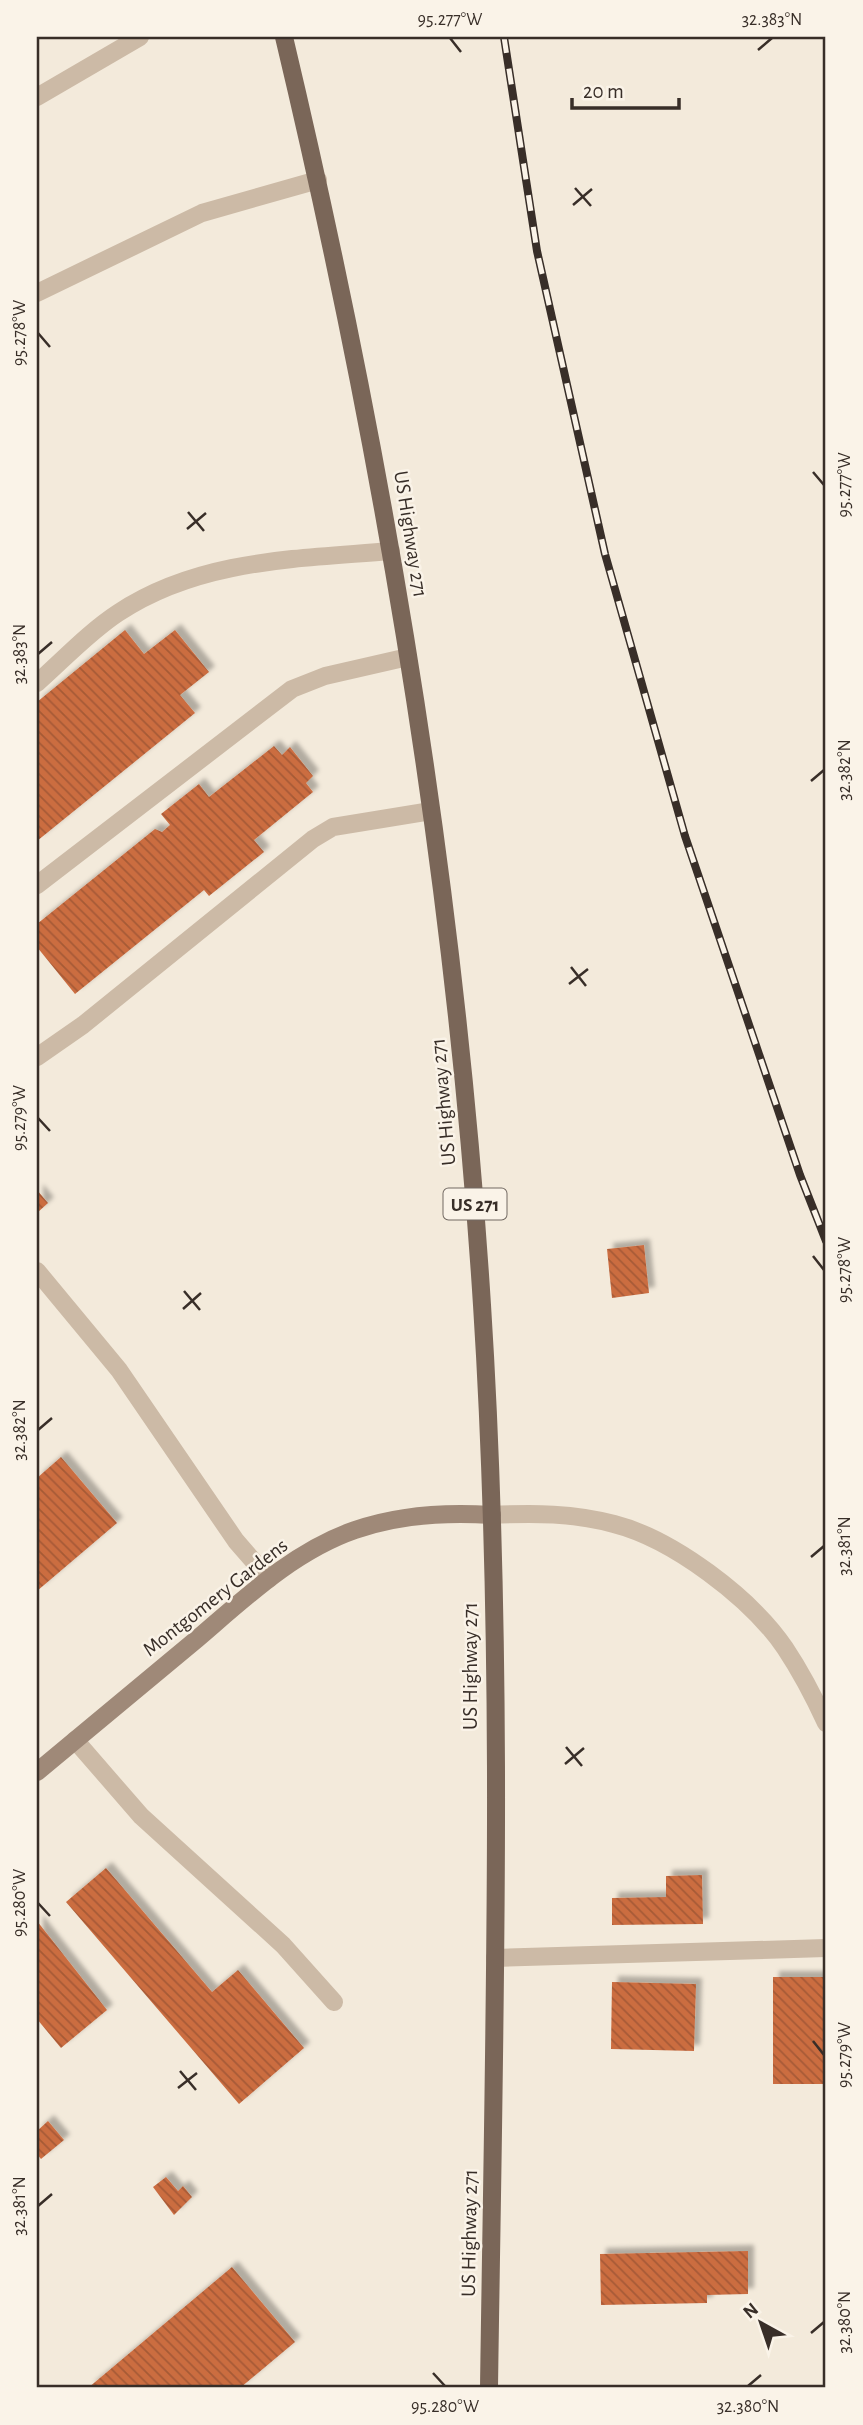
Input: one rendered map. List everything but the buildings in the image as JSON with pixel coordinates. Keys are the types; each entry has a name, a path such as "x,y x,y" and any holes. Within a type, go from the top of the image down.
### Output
{"main road":[{"name":"US Highway 271","path":"284,37 354,341 391,551 455,996 471,1155 482,1307 492,1515 495,1958 489,2388"}],"street":[{"path":"37,97 140,37"},
{"path":"37,293 202,213 318,180"},
{"path":"37,683 117,613 168,587 235,565 391,551"},
{"path":"37,885 292,689 325,676 408,657"},
{"path":"37,1057 83,1025 313,839 333,827 430,811"},
{"path":"37,1270 119,1370 236,1541 269,1579"},
{"name":"Montgomery Gardens","path":"37,1772 269,1579 332,1539 357,1529 418,1516 458,1513 492,1515"},
{"path":"492,1515 546,1513 604,1522 663,1543 749,1606 784,1646 826,1723"},
{"path":"75,1740 141,1816 283,1945 334,2002"},
{"path":"495,1958 826,1948"}],"railway":[{"path":"504,37 537,251 605,554 685,836 800,1175 826,1241"}]}
